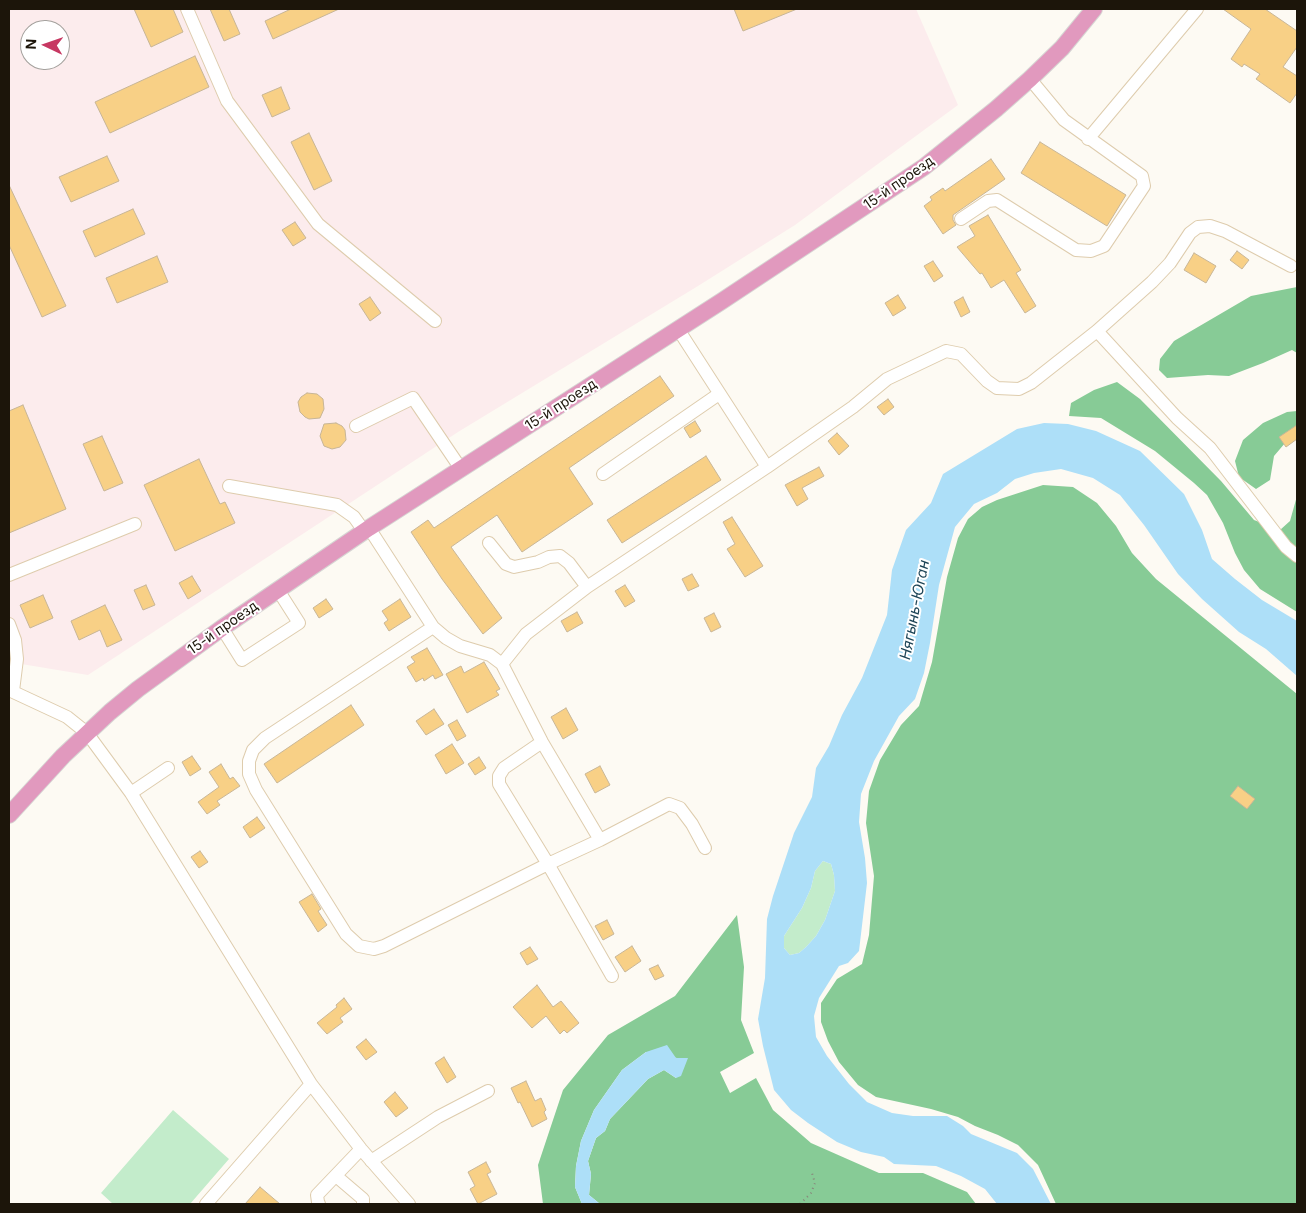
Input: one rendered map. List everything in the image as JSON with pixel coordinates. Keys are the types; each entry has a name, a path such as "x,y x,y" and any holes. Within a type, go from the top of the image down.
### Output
{"main road":[{"name":"15-й проезд","path":"9,815 63,756 87,733 138,689 222,628 367,529 678,329 916,172 996,109 1030,79 1062,48 1094,9"}],"street":[{"path":"186,9 227,101 318,224 435,321"},
{"path":"1088,139 1197,9"},
{"path":"961,219 988,201 998,200 1076,250 1091,251 1104,246 1144,186 1142,176 1064,120 1030,79"},
{"path":"502,664 526,634 587,587 767,467 853,407 887,379 946,351 961,354 987,381 997,388 1019,389 1031,382 1097,331 1170,263 1190,233 1198,227 1210,226 1225,231 1291,266"},
{"path":"678,329 767,467"},
{"path":"1097,331 1177,418 1210,448 1286,547 1297,556"},
{"path":"603,474 719,394"},
{"path":"356,426 414,398 461,469"},
{"path":"229,486 337,505 367,529 433,627 446,638 460,646 490,655 502,664 542,742 600,840"},
{"path":"9,575 135,524"},
{"path":"489,543 506,564 514,567 538,562 549,557 560,556 569,563 587,587"},
{"path":"222,628 242,660 299,623 278,590"},
{"path":"9,624 17,659 11,691 67,716 87,733 131,793 311,1084 361,1149 409,1204"},
{"path":"433,627 265,738 253,750 249,760 249,774 256,790 346,934 359,946 374,949 384,946 669,804 680,808 692,824 705,848"},
{"path":"542,742 504,768 499,776 499,784 548,864 612,976"},
{"path":"131,793 168,768"},
{"path":"206,1204 311,1084"},
{"path":"371,1161 438,1117 488,1091"},
{"path":"320,1204 317,1194 361,1149"},
{"path":"336,1176 363,1199 363,1204"}],"path":[{"path":"800,1204 812,1193 815,1183 812,1173"}],"shaded area":[{"path":"9,9 916,9 958,105 795,225 458,432 88,675 9,662"}],"green space":[{"path":"1297,287 1297,353 1292,350 1229,376 1208,375 1167,378 1159,370 1160,359 1174,341 1251,296"},
{"path":"1117,382 1140,399 1221,481 1254,520 1280,530 1290,521 1297,496 1297,612 1260,589 1244,570 1223,523 1207,495 1194,483 1155,451 1101,418 1069,416 1071,403 1094,390"},
{"path":"1297,411 1297,429 1274,456 1270,480 1256,489 1239,477 1235,461 1243,440 1263,423 1287,412"},
{"path":"1043,485 1073,487 1097,503 1116,526 1132,553 1156,579 1297,694 1297,1204 1056,1204 1038,1165 1018,1145 958,1117 876,1097 858,1085 839,1062 821,1022 821,1003 837,979 862,964 869,935 874,876 866,823 869,791 880,760 901,725 919,706 932,662 947,577 958,538 968,519 982,507"},
{"path":"823,861 831,864 835,891 825,920 816,936 806,947 799,953 790,955 784,948 784,936 802,908 811,888 815,871"},
{"path":"737,915 744,967 741,1020 754,1053 720,1072 730,1093 756,1078 773,1110 811,1143 879,1173 923,1173 967,1192 976,1204 600,1204 589,1195 591,1174 588,1161 596,1138 605,1131 610,1119 648,1079 664,1070 676,1078 682,1059 646,1052 622,1070 594,1110 581,1141 576,1166 575,1187 582,1204 543,1204 538,1165 563,1090 608,1035 675,996"},
{"path":"173,1110 229,1159 190,1204 113,1204 101,1193"}],"water":[{"name":"Нягынь-Юган","path":"1044,423 1068,424 1096,431 1140,451 1184,494 1202,530 1212,559 1262,600 1297,621 1297,676 1266,649 1239,632 1202,599 1178,574 1144,525 1120,495 1093,478 1061,469 1034,473 1015,479 997,493 974,504 955,527 939,585 924,673 915,699 899,716 874,761 861,794 859,822 867,883 859,951 848,963 839,966 819,998 814,1016 816,1037 827,1056 849,1084 867,1102 892,1113 913,1116 947,1116 963,1126 971,1134 1017,1153 1033,1169 1051,1204 997,1204 985,1189 961,1176 936,1166 894,1164 884,1157 861,1152 837,1142 791,1110 774,1090 758,1019 765,978 767,919 773,896 794,833 812,797 816,768 829,746 842,715 862,678 887,615 892,570 906,530 931,503 943,474 1017,429","holes":["823,861 831,864 835,891 825,920 816,936 806,947 799,953 790,955 784,948 784,936 802,908 811,888 815,871"]},
{"path":"667,1045 676,1058 688,1058 681,1076 676,1078 664,1070 648,1079 610,1119 605,1131 596,1138 588,1161 591,1174 589,1195 600,1204 582,1204 575,1187 576,1166 581,1141 594,1110 622,1070 646,1052"}],"building":[{"path":"134,9 173,9 183,32 151,47"},
{"path":"210,9 229,9 240,34 224,41"},
{"path":"291,9 339,9 273,39 265,21"},
{"path":"734,9 797,9 743,31"},
{"path":"1223,9 1265,9 1297,31 1297,47 1283,67 1297,76 1297,93 1290,103 1256,79 1260,74 1244,64 1242,67 1231,59 1251,29"},
{"path":"195,56 209,87 110,133 95,102"},
{"path":"281,87 290,109 272,117 262,95"},
{"path":"309,133 332,181 314,190 291,142"},
{"path":"1040,142 1126,195 1107,226 1021,173"},
{"path":"107,156 119,181 71,202 59,177"},
{"path":"991,159 1005,179 953,215 956,225 943,234 924,206 932,200 930,197 943,188 945,191"},
{"path":"9,185 66,306 42,317 9,245"},
{"path":"133,209 145,234 95,257 83,231"},
{"path":"988,215 1021,270 1016,273 1036,306 1025,313 1004,280 991,288 982,273 980,274 957,247 975,236 969,226"},
{"path":"295,222 306,238 293,246 282,230"},
{"path":"1237,251 1249,260 1242,269 1230,260"},
{"path":"1194,253 1216,266 1206,283 1184,270"},
{"path":"157,256 168,282 117,303 106,278"},
{"path":"933,261 943,276 934,282 924,266"},
{"path":"898,295 906,308 893,316 885,303"},
{"path":"370,297 381,313 370,321 359,304"},
{"path":"963,297 970,312 961,317 954,302"},
{"path":"660,376 674,396 569,468 593,504 522,552 497,515 451,547 502,618 483,634 442,579 411,532 428,520 434,528"},
{"path":"307,393 317,394 323,399 324,409 320,418 309,419 300,412 298,402"},
{"path":"888,399 894,407 884,415 877,407"},
{"path":"23,405 66,509 9,533 9,411"},
{"path":"695,421 701,431 690,438 684,428"},
{"path":"336,423 345,430 346,440 340,447 332,449 324,446 320,436 324,424"},
{"path":"1297,425 1297,439 1286,447 1279,437"},
{"path":"837,433 849,446 839,455 828,441"},
{"path":"102,436 123,483 104,491 83,444"},
{"path":"706,456 721,480 622,543 607,520"},
{"path":"199,459 220,504 225,502 235,523 175,551 144,485"},
{"path":"819,467 824,476 802,488 808,499 797,506 785,485"},
{"path":"732,517 763,566 745,577 727,549 735,544 723,522"},
{"path":"692,574 699,586 688,591 682,579"},
{"path":"192,576 201,591 188,599 179,583"},
{"path":"146,585 155,605 143,610 134,590"},
{"path":"625,585 635,601 625,607 615,591"},
{"path":"43,595 53,618 30,628 20,605"},
{"path":"326,599 333,609 319,618 313,608"},
{"path":"400,599 411,617 389,631 384,623 388,620 382,611"},
{"path":"105,605 122,640 107,647 100,630 79,640 71,621"},
{"path":"577,612 583,623 567,632 561,621"},
{"path":"714,613 721,627 711,632 704,618"},
{"path":"427,648 443,675 435,679 433,675 424,681 423,678 416,682 407,667 415,662 411,657"},
{"path":"484,662 500,689 496,691 499,695 467,713 446,674 461,666 464,673"},
{"path":"351,705 364,725 277,783 264,764"},
{"path":"566,708 578,730 563,739 551,717"},
{"path":"434,709 444,724 426,735 416,721"},
{"path":"457,720 466,736 457,741 448,725"},
{"path":"452,744 464,763 446,774 435,755"},
{"path":"192,756 201,769 190,776 182,762"},
{"path":"479,757 486,768 475,775 468,764"},
{"path":"221,764 230,779 233,777 240,786 217,801 220,805 207,814 198,802 219,787 209,772"},
{"path":"600,766 610,785 595,793 585,774"},
{"path":"1238,786 1255,799 1247,809 1230,796"},
{"path":"257,817 265,828 250,838 243,827"},
{"path":"200,851 208,862 199,868 191,857"},
{"path":"312,894 321,909 318,911 327,925 318,932 299,902"},
{"path":"607,920 614,934 603,940 595,926"},
{"path":"632,946 641,961 625,972 615,957"},
{"path":"530,947 538,959 527,965 520,953"},
{"path":"658,965 664,976 655,980 649,969"},
{"path":"537,985 553,1007 561,1001 579,1023 567,1033 564,1030 560,1034 546,1016 532,1028 513,1007"},
{"path":"344,998 352,1009 340,1018 343,1022 327,1034 317,1023 337,1007 336,1005"},
{"path":"366,1039 377,1052 366,1060 356,1047"},
{"path":"444,1057 456,1077 447,1083 435,1063"},
{"path":"526,1081 535,1101 541,1098 546,1110 544,1112 547,1119 532,1127 511,1088"},
{"path":"395,1092 408,1108 396,1117 384,1102"},
{"path":"486,1162 491,1172 487,1174 497,1194 478,1204 470,1189 475,1186 468,1172"},
{"path":"260,1187 280,1204 245,1204"}]}
